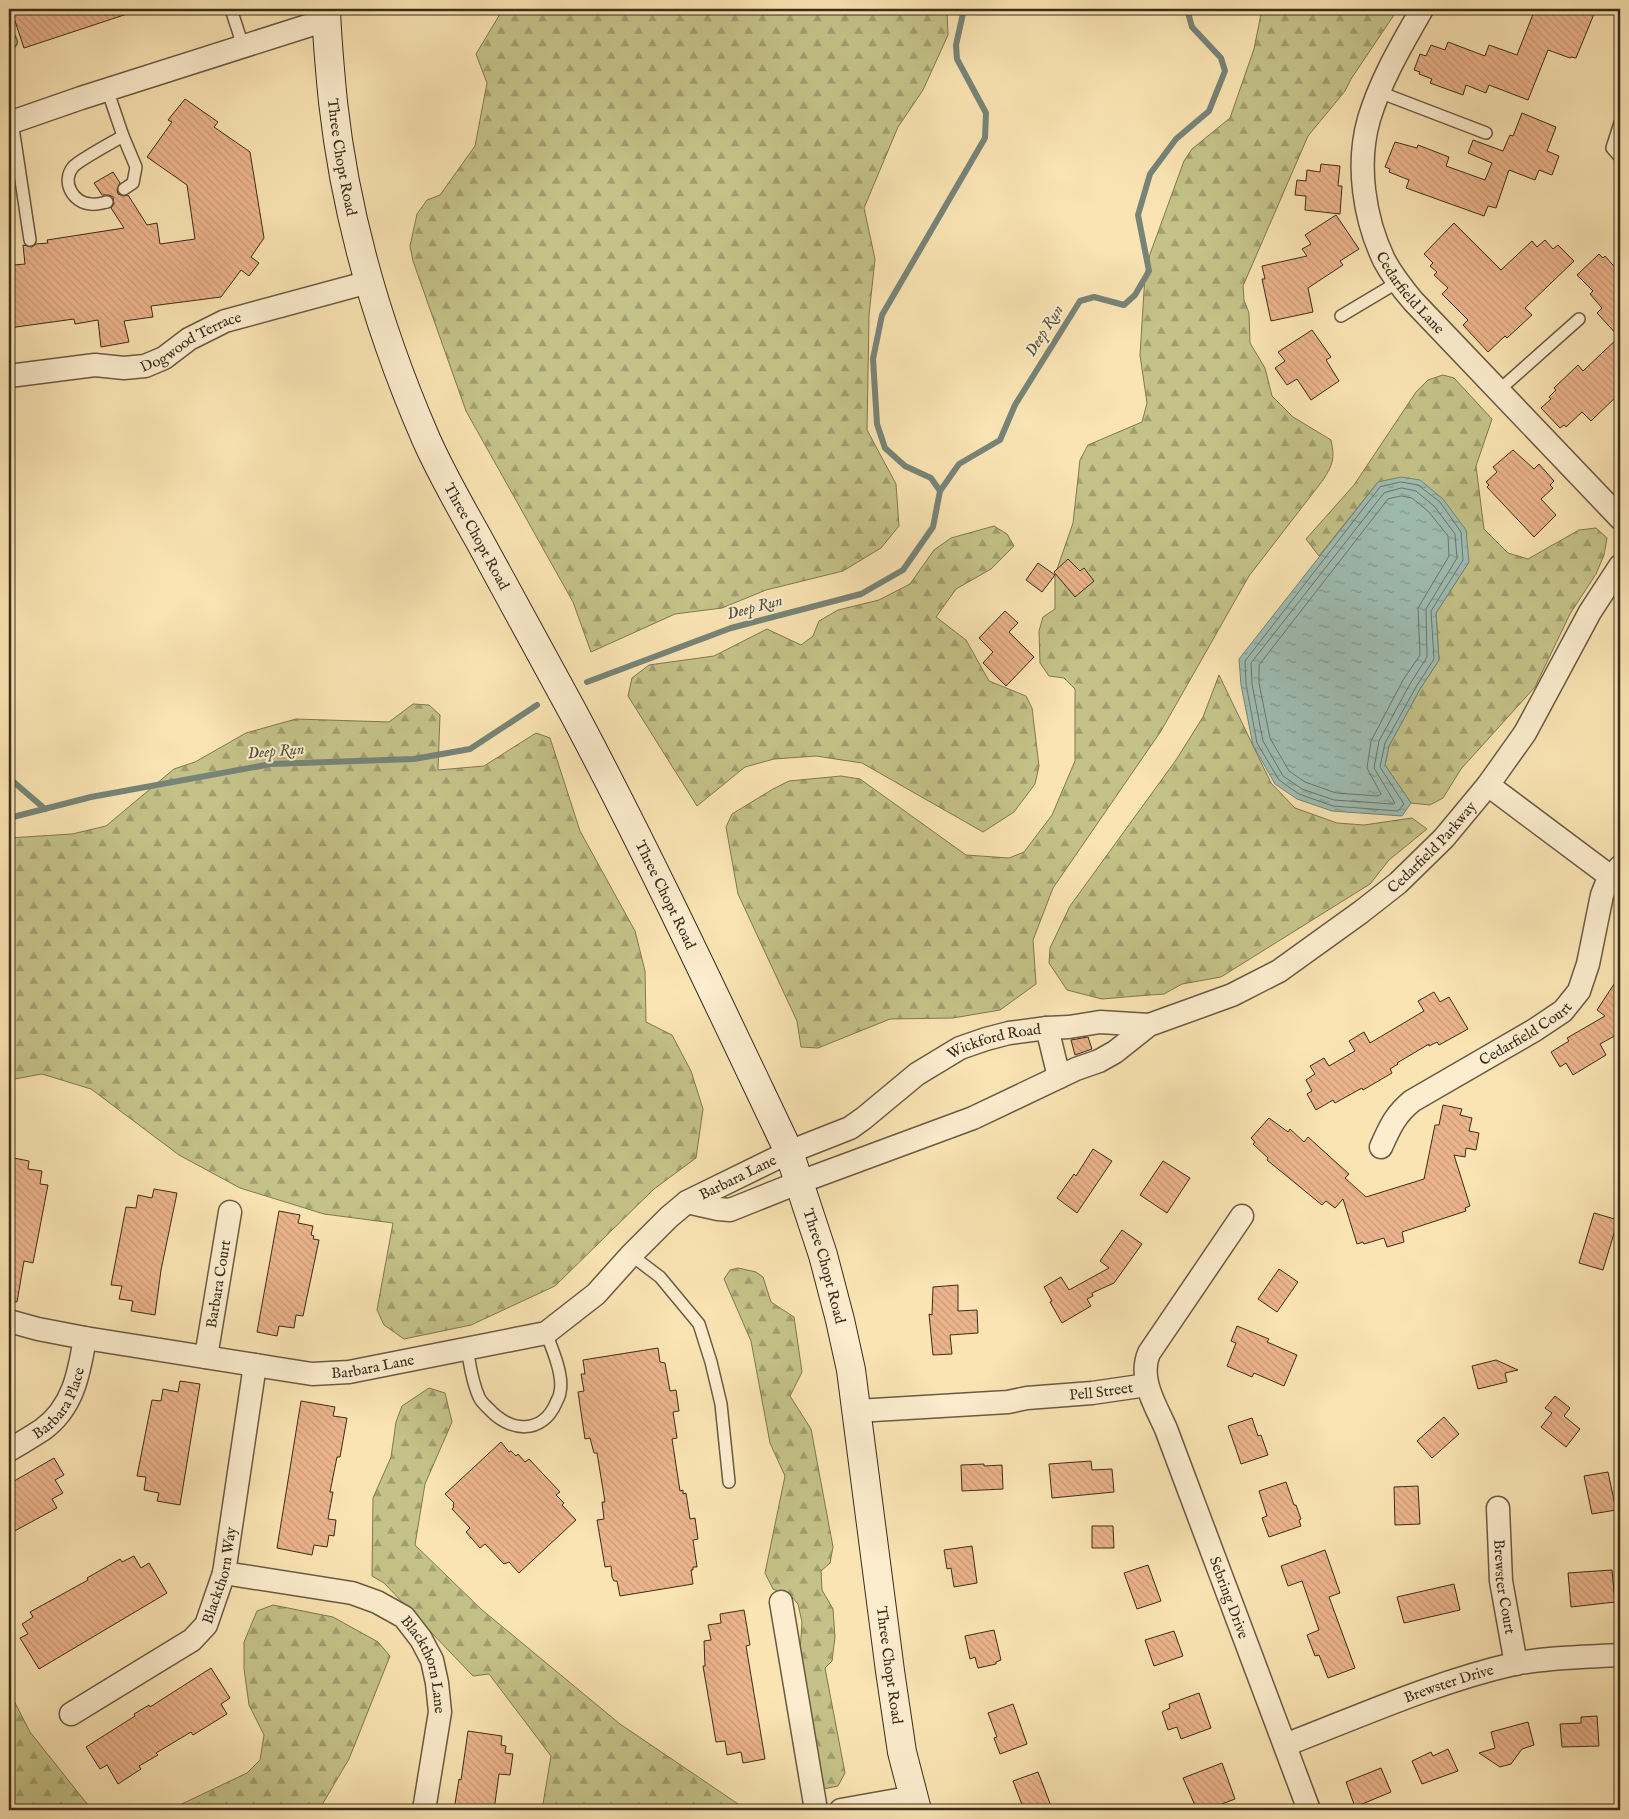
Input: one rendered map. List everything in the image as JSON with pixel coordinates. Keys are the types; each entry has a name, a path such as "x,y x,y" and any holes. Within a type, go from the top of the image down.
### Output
{"main road":[{"name":"Three Chopt Road","path":"326,14 330,68 344,179 356,235 375,305 399,375 427,441 579,724 719,1005 789,1152 800,1182 823,1255 840,1320 857,1411 890,1672 902,1752 915,1804"}],"street":[{"name":"Cedarfield Lane","path":"1422,9 1397,51 1368,120 1364,144 1363,180 1367,208 1377,243 1398,282 1413,301 1620,518"},
{"path":"10,122 244,46 326,14"},
{"name":"Dogwood Terrace","path":"9,376 95,365 124,368 145,366 164,358 189,339 225,321 369,282"},
{"name":"Cedarfield Parkway","path":"1059,1077 1099,1061 1115,1052 1149,1025 1232,995 1279,971 1361,912 1398,882 1444,838 1488,785 1525,733 1590,612 1620,566"},
{"name":"Cedarfield Court","path":"1381,1147 1393,1120 1412,1100 1533,1031 1563,1011 1579,991 1588,964 1602,895 1616,872 1488,785"},
{"name":"Cedarfield Parkway","path":"1048,1028 1100,1022 1149,1025"},
{"name":"Wickford Road","path":"789,1152 850,1128 917,1074 960,1048 986,1039 1009,1033 1048,1028 1059,1077"},
{"path":"800,1182 973,1118 1059,1077"},
{"name":"Barbara Lane","path":"9,1321 85,1338 312,1374 349,1372 546,1333 596,1294 631,1255 687,1202 789,1152"},
{"name":"Barbara Lane","path":"687,1202 730,1210 800,1182"},
{"name":"Barbara Court","path":"206,1357 230,1212"},
{"name":"Pell Street","path":"857,1411 1008,1402 1027,1398 1092,1393 1147,1385 1146,1361 1149,1353 1242,1216"},
{"name":"Barbara Place","path":"9,1450 43,1429 61,1412 72,1394 80,1372 85,1338"},
{"name":"Blackthorn Way","path":"71,1714 192,1640 206,1625 224,1573 255,1365"},
{"name":"Sebring Drive","path":"1147,1385 1166,1429 1309,1810"},
{"name":"Brewster Court","path":"1498,1508 1501,1581 1516,1664"},
{"name":"Blackthorn Lane","path":"224,1573 352,1593 377,1602 404,1617 421,1639 432,1660 438,1683 440,1712 424,1810"},
{"path":"781,1602 816,1810"},
{"name":"Brewster Drive","path":"1285,1745 1406,1698 1484,1672 1516,1664 1552,1659 1620,1655"},
{"path":"840,1810 915,1804"}],"lane":[{"path":"231,9 244,46"},
{"path":"108,89 123,136 136,168 134,183 124,189"},
{"path":"1379,92 1486,133"},
{"path":"10,122 30,240"},
{"path":"1620,123 1612,148 1620,157"},
{"path":"107,202 91,204 78,200 69,189 69,176 74,166 123,136"},
{"path":"1341,316 1398,282"},
{"path":"1498,392 1579,319"},
{"path":"631,1255 660,1277 699,1324 712,1362 721,1404 730,1482"},
{"path":"467,1349 479,1399 493,1414 504,1421 516,1427 530,1427 540,1423 551,1414 561,1392 557,1361 546,1333"}],"green space":[{"path":"503,9 947,9 948,35 923,90 898,127 864,208 875,259 869,315 867,430 896,484 899,526 881,548 843,571 766,590 722,608 675,614 591,652 573,602 466,411 413,261 410,246 417,214 427,200 440,195 475,146 487,83 476,54"},
{"path":"1262,9 1398,9 1345,91 1308,136 1243,286 1244,300 1249,313 1250,343 1265,368 1272,396 1293,417 1331,440 1333,457 1329,470 1249,576 1161,731 1053,888 1033,940 1036,984 1000,1010 953,1018 890,1019 818,1048 801,1047 797,1021 738,894 726,827 732,814 789,781 841,776 860,779 966,855 1009,858 1024,852 1052,815 1075,761 1075,689 1064,678 1049,676 1040,663 1039,631 1043,617 1055,609 1055,575 1073,523 1080,460 1088,445 1142,422 1147,403 1140,355 1145,275 1150,254 1184,161 1192,149 1230,118 1254,49"},
{"path":"1443,375 1454,378 1492,419 1476,466 1484,529 1508,553 1528,559 1579,530 1596,528 1607,538 1604,555 1596,574 1570,614 1535,687 1461,769 1443,798 1430,805 1411,803 1385,765 1389,746 1420,689 1439,660 1436,613 1469,562 1378,482 1319,556 1306,539 1354,485 1416,392 1428,380"},
{"path":"994,526 1007,534 1014,546 991,569 956,589 936,617 966,640 989,681 1026,696 1032,708 1039,766 1035,784 1014,812 983,832 862,763 816,756 774,759 745,767 697,806 628,696 632,678 649,665 714,656 767,629 801,645 813,636 819,621 838,610 879,600 910,584 934,550 951,538"},
{"path":"1219,675 1271,783 1295,808 1337,823 1364,825 1412,818 1427,829 1389,860 1370,884 1221,977 1182,984 1164,994 1102,999 1067,990 1049,963 1050,948 1070,906 1176,760 1203,717"},
{"path":"413,704 429,705 440,715 438,770 484,766 536,733 550,738 580,831 635,931 645,971 646,1022 672,1035 691,1071 703,1109 696,1158 654,1189 555,1286 471,1325 404,1339 384,1325 377,1310 393,1223 324,1214 240,1188 179,1155 91,1089 42,1074 9,1080 9,838 72,834 106,826 174,769 195,762 246,733 296,719 389,722"},
{"path":"738,1268 756,1272 763,1277 771,1302 794,1317 802,1372 790,1396 811,1429 833,1547 830,1563 821,1571 822,1590 833,1609 835,1637 832,1661 825,1668 845,1773 838,1786 823,1789 800,1653 802,1622 798,1604 793,1598 773,1589 765,1573 785,1476 770,1443 751,1341 724,1279 730,1270"},
{"path":"429,1388 445,1393 452,1422 425,1484 415,1545 481,1609 620,1724 747,1810 542,1810 551,1756 489,1674 473,1676 384,1583 372,1576 373,1498 391,1457 396,1422 402,1406"},
{"path":"273,1605 333,1617 378,1642 390,1656 349,1759 319,1810 169,1810 247,1773 260,1760 264,1735 249,1705 244,1669 244,1642 257,1611"},
{"path":"9,1691 30,1732 92,1810 9,1810"}],"water":[{"path":"1401,477 1420,480 1443,499 1466,530 1469,562 1436,613 1439,660 1420,689 1389,746 1385,765 1411,803 1402,816 1332,811 1297,799 1275,784 1253,745 1241,685 1239,659 1378,482"}],"building":[{"path":"11,9 132,9 133,12 24,48"},
{"path":"1535,9 1596,9 1576,58 1570,58 1548,50 1528,100 1489,85 1486,93 1466,85 1463,95 1430,83 1432,79 1414,70 1420,54 1426,56 1431,45 1445,50 1448,42 1485,56 1489,45 1517,55"},
{"path":"185,99 218,122 214,127 250,152 264,238 251,257 259,263 249,276 241,270 221,297 151,306 153,317 124,321 129,342 101,347 98,320 75,324 74,319 9,328 9,271 15,270 14,265 25,264 23,245 32,247 36,244 48,243 47,240 124,228 111,208 114,204 113,197 102,195 94,183 113,172 120,183 117,189 118,194 128,195 147,225 157,223 160,244 195,239 187,185 147,157 172,122 168,120"},
{"path":"1522,113 1556,127 1547,151 1559,156 1552,175 1539,170 1535,180 1509,170 1496,208 1488,206 1484,216 1406,188 1409,180 1389,172 1390,169 1385,167 1395,142 1417,148 1418,145 1449,157 1446,166 1485,180 1492,163 1468,153 1473,140 1503,151 1510,135 1513,136"},
{"path":"1321,164 1340,166 1338,186 1342,186 1340,214 1305,210 1306,196 1295,195 1297,180 1306,181 1307,170 1320,172"},
{"path":"1336,215 1359,249 1340,261 1343,265 1308,288 1313,312 1271,321 1262,279 1265,279 1262,266 1307,256 1302,249 1311,244 1305,235"},
{"path":"1454,223 1501,270 1532,241 1537,247 1545,240 1553,249 1558,245 1574,261 1525,308 1532,315 1507,338 1505,336 1488,352 1463,325 1468,320 1442,294 1448,288 1434,275 1437,272 1430,266 1433,263 1424,254"},
{"path":"1599,254 1603,258 1605,256 1620,273 1620,393 1591,421 1582,412 1566,427 1564,425 1560,428 1541,408 1551,399 1549,397 1556,390 1554,388 1578,365 1583,371 1619,337 1597,313 1602,308 1590,294 1593,291 1577,275"},
{"path":"1312,330 1331,357 1326,360 1339,381 1311,400 1297,379 1287,385 1275,368 1285,361 1278,352"},
{"path":"1513,450 1534,469 1539,464 1554,481 1550,485 1553,488 1541,499 1556,515 1534,537 1487,487 1489,485 1486,482 1497,472 1493,467"},
{"path":"1068,559 1080,571 1084,568 1094,581 1075,597 1054,572"},
{"path":"1038,563 1055,575 1042,592 1026,580"},
{"path":"1005,611 1018,623 1009,632 1034,657 1006,686 983,663 993,652 979,638"},
{"path":"1620,975 1620,1033 1600,1044 1606,1055 1573,1075 1566,1063 1560,1067 1551,1052 1569,1041 1567,1038 1605,1016 1597,1010"},
{"path":"1434,992 1440,1002 1449,997 1468,1029 1439,1045 1437,1042 1429,1046 1429,1044 1397,1063 1390,1069 1392,1073 1363,1090 1362,1088 1335,1103 1333,1100 1316,1110 1307,1094 1312,1091 1306,1080 1315,1074 1310,1066 1324,1058 1329,1066 1355,1051 1349,1041 1364,1032 1370,1043 1424,1011 1418,1001"},
{"path":"1088,1037 1092,1049 1075,1055 1071,1040"},
{"path":"1443,1105 1462,1109 1460,1115 1472,1118 1469,1131 1479,1133 1476,1150 1466,1148 1465,1157 1454,1155 1470,1206 1465,1208 1466,1211 1402,1232 1404,1242 1387,1247 1384,1238 1364,1244 1363,1242 1357,1244 1343,1199 1335,1208 1326,1201 1322,1205 1267,1160 1268,1158 1253,1144 1255,1142 1251,1138 1269,1118 1288,1132 1290,1129 1304,1142 1308,1137 1349,1174 1345,1178 1366,1197 1424,1179 1435,1125 1439,1125"},
{"path":"1093,1149 1112,1161 1077,1213 1057,1198 1074,1174 1076,1176"},
{"path":"9,1157 29,1161 28,1169 42,1171 40,1184 48,1185 33,1263 24,1261 17,1302 9,1301"},
{"path":"1163,1161 1190,1178 1167,1213 1140,1195"},
{"path":"154,1189 177,1193 161,1270 155,1315 131,1311 133,1301 119,1299 122,1286 111,1285 126,1207 136,1208 138,1195 152,1198"},
{"path":"279,1211 300,1215 298,1223 313,1226 311,1235 314,1236 313,1239 319,1240 303,1316 296,1315 294,1328 279,1326 277,1336 257,1332"},
{"path":"1594,1213 1618,1220 1603,1270 1579,1263"},
{"path":"1122,1230 1142,1244 1114,1283 1092,1293 1093,1296 1087,1299 1091,1306 1062,1323 1044,1287 1061,1277 1069,1290 1109,1268 1100,1261"},
{"path":"1279,1269 1298,1282 1277,1312 1258,1299"},
{"path":"958,1285 958,1311 977,1310 978,1333 950,1335 952,1354 933,1355 929,1314 932,1315 933,1287"},
{"path":"1237,1326 1269,1339 1267,1342 1297,1355 1284,1386 1254,1373 1252,1377 1227,1366 1236,1343 1231,1341"},
{"path":"658,1348 660,1362 665,1363 670,1391 676,1390 679,1411 673,1412 677,1438 672,1439 680,1491 683,1490 683,1494 686,1493 690,1519 695,1518 698,1539 693,1540 697,1567 693,1567 693,1570 691,1570 693,1584 620,1596 617,1581 614,1581 612,1577 611,1566 605,1567 597,1520 604,1519 602,1502 605,1502 597,1453 594,1453 590,1438 585,1439 578,1392 584,1391 581,1374 585,1374 583,1360"},
{"path":"1496,1360 1518,1370 1505,1373 1507,1382 1478,1389 1472,1366"},
{"path":"180,1381 200,1384 180,1505 157,1501 159,1493 144,1490 146,1477 137,1476 152,1400 161,1401 163,1389 178,1392"},
{"path":"1555,1396 1570,1408 1564,1416 1580,1429 1566,1447 1541,1427 1552,1413 1545,1408"},
{"path":"301,1401 335,1407 333,1416 347,1418 340,1457 337,1457 330,1492 333,1492 328,1519 336,1520 334,1536 329,1535 327,1547 314,1545 312,1555 277,1548"},
{"path":"1444,1417 1459,1434 1432,1458 1417,1441"},
{"path":"1252,1418 1258,1436 1261,1435 1268,1455 1241,1464 1228,1426"},
{"path":"501,1442 509,1452 511,1451 516,1456 518,1454 525,1462 529,1459 560,1492 556,1495 564,1503 562,1505 576,1520 519,1573 509,1562 504,1564 485,1544 480,1548 466,1532 470,1528 452,1509 454,1503 445,1494"},
{"path":"54,1458 64,1475 55,1480 63,1493 52,1499 57,1508 9,1534 9,1484"},
{"path":"1091,1461 1092,1470 1112,1469 1114,1492 1052,1498 1049,1464"},
{"path":"984,1464 984,1466 1002,1465 1003,1489 962,1491 961,1465"},
{"path":"1608,1472 1616,1510 1592,1514 1584,1476"},
{"path":"1286,1482 1301,1519 1299,1520 1301,1526 1269,1537 1262,1518 1267,1516 1259,1491"},
{"path":"1418,1486 1420,1524 1395,1525 1394,1487"},
{"path":"1092,1526 1113,1526 1114,1548 1092,1548"},
{"path":"972,1546 977,1583 954,1587 951,1568 947,1569 944,1550"},
{"path":"1325,1550 1340,1593 1329,1597 1355,1668 1328,1678 1319,1655 1315,1656 1307,1635 1319,1630 1302,1581 1288,1586 1281,1566"},
{"path":"134,1556 141,1568 149,1563 167,1593 39,1669 20,1638 28,1634 22,1624 33,1617 30,1612 88,1580 87,1578 120,1559 122,1562"},
{"path":"1148,1565 1161,1601 1137,1609 1124,1573"},
{"path":"1612,1570 1615,1602 1571,1607 1568,1573"},
{"path":"1454,1584 1460,1610 1404,1623 1397,1597"},
{"path":"744,1610 750,1645 746,1646 765,1759 743,1763 741,1752 727,1755 725,1741 716,1742 703,1666 705,1666 704,1641 711,1640 708,1625 721,1623 720,1614"},
{"path":"994,1630 1001,1660 996,1662 996,1664 978,1668 975,1657 970,1659 965,1636"},
{"path":"1174,1631 1183,1656 1154,1666 1145,1640"},
{"path":"211,1668 230,1698 221,1704 227,1714 193,1735 191,1732 156,1753 158,1755 139,1766 141,1769 118,1784 107,1765 100,1769 86,1747 135,1716 134,1714 149,1705 150,1707"},
{"path":"1199,1693 1211,1728 1181,1739 1177,1727 1168,1730 1162,1712 1170,1708 1169,1704"},
{"path":"1013,1704 1027,1744 1000,1754 994,1738 997,1737 988,1713"},
{"path":"1597,1716 1599,1746 1562,1747 1560,1724 1581,1723 1581,1717"},
{"path":"1528,1722 1534,1745 1522,1749 1511,1764 1500,1767 1479,1753 1495,1748 1491,1732"},
{"path":"468,1731 502,1736 501,1745 506,1746 505,1753 513,1754 510,1775 499,1774 494,1810 454,1810 459,1779 461,1780"},
{"path":"1448,1749 1458,1771 1422,1784 1412,1761 1431,1752 1433,1756"},
{"path":"1222,1763 1235,1799 1206,1810 1197,1810 1183,1778"},
{"path":"1381,1768 1391,1792 1355,1807 1346,1782"},
{"path":"1038,1772 1051,1806 1041,1810 1024,1810 1013,1781"}],"waterway":[{"name":"Deep Run","path":"940,491 931,478 905,466 885,448 877,424 873,359 882,315 985,138 986,113 957,59 956,45 964,9"},
{"name":"Deep Run","path":"587,682 731,628 861,594 903,570 933,527 940,491 959,464 1000,440 1015,405 1080,301 1094,297 1124,305 1135,295 1149,271 1138,215 1150,174 1176,139 1209,111 1225,71 1221,58 1192,27 1187,9"},
{"name":"Deep Run","path":"9,818 91,797 271,764 414,759 470,749 537,705"},
{"path":"9,778 45,809"}]}
